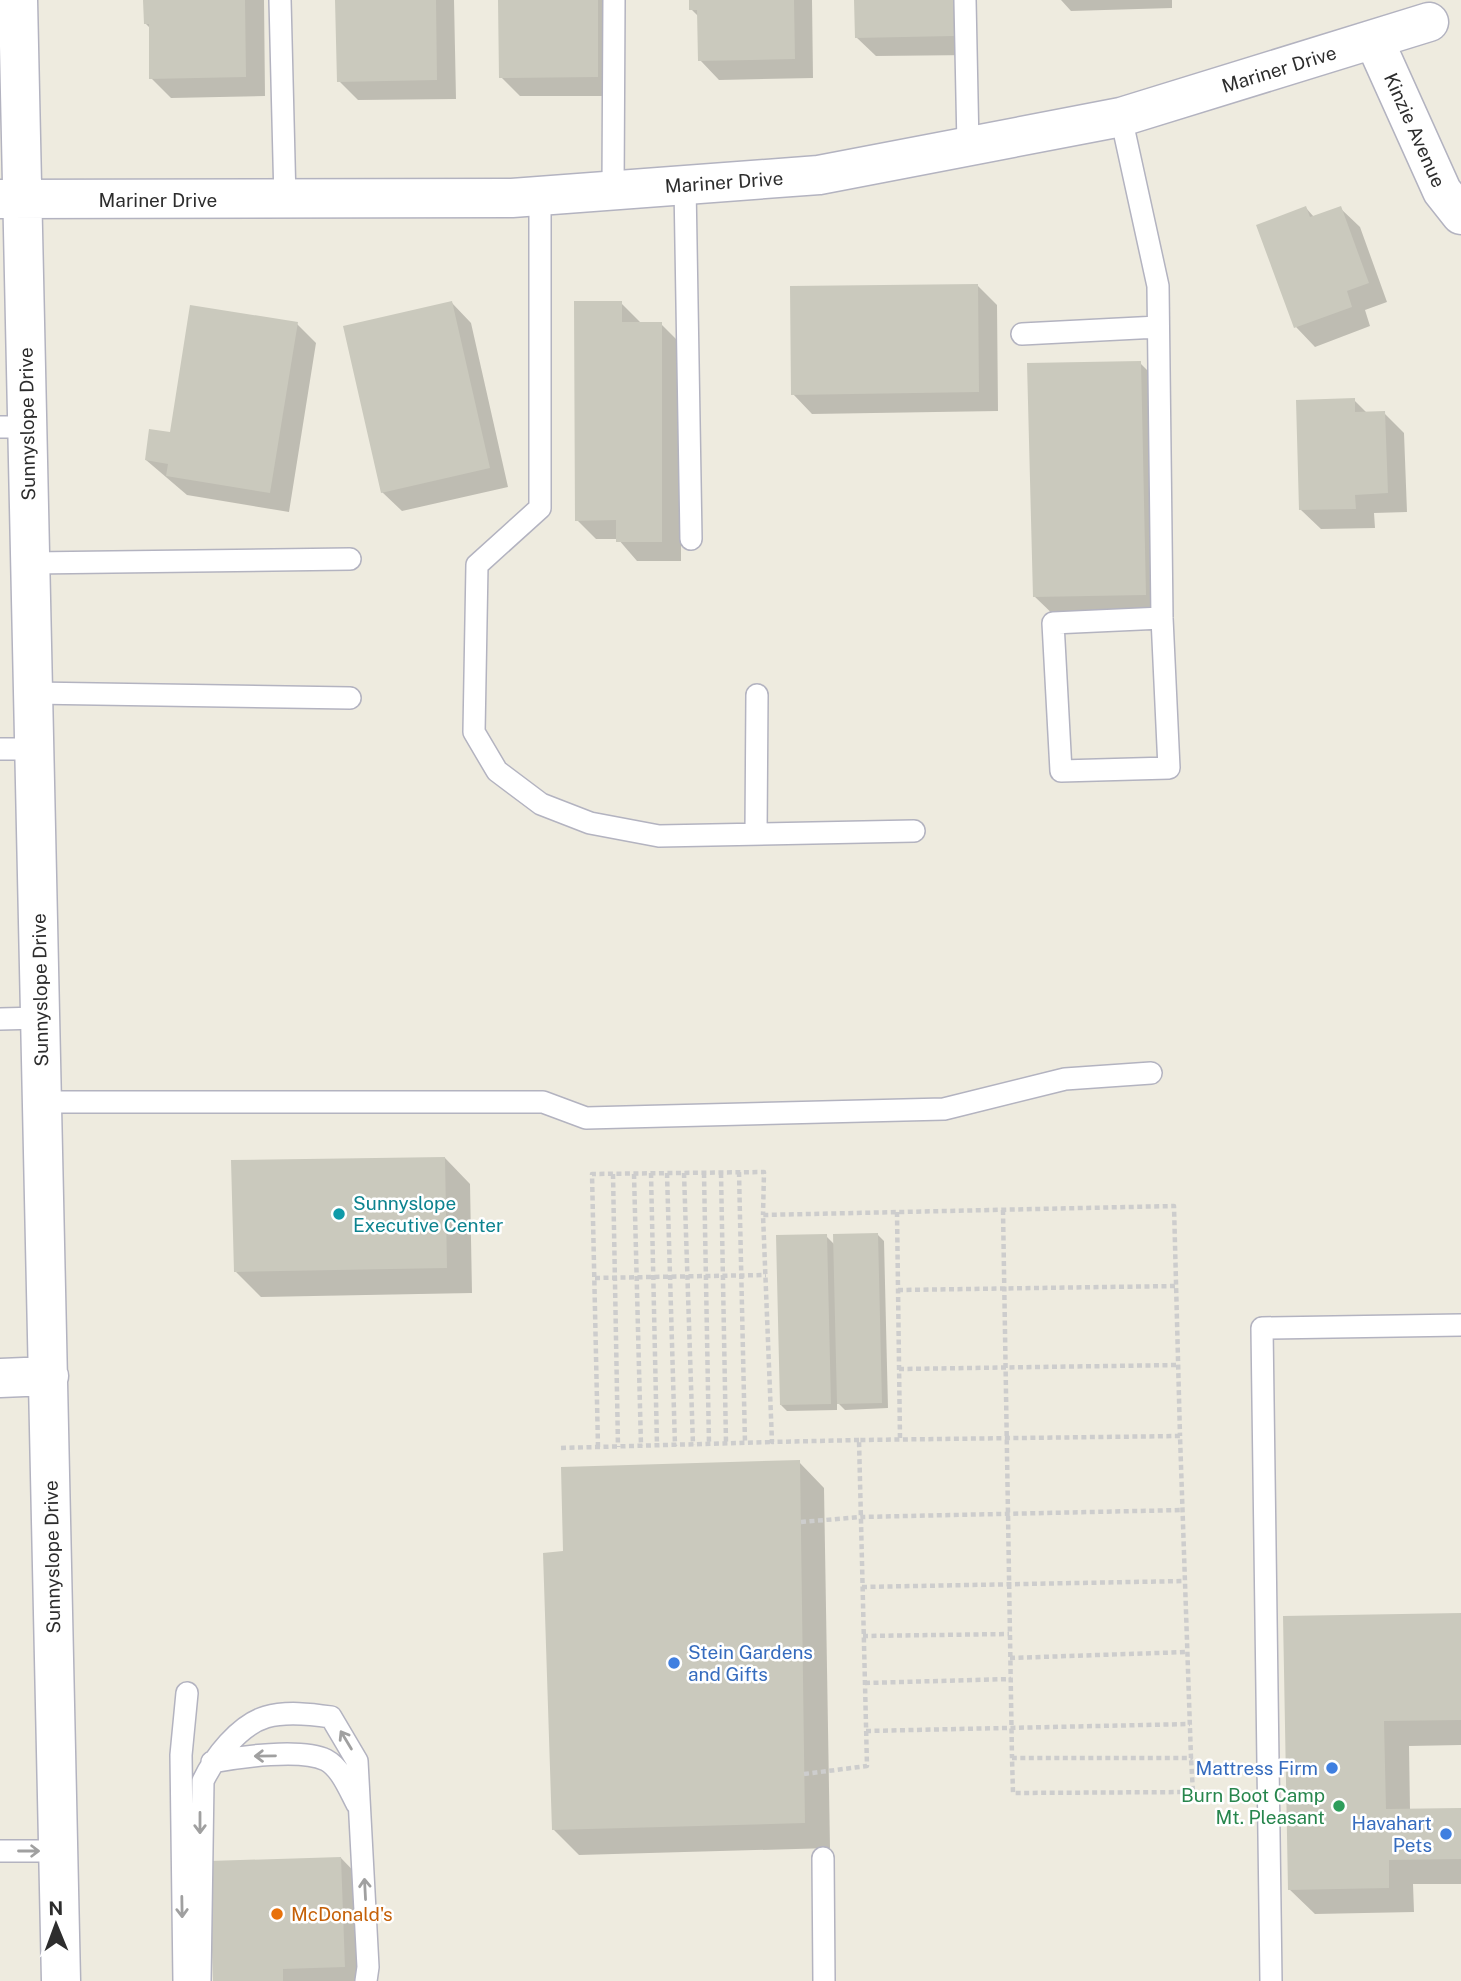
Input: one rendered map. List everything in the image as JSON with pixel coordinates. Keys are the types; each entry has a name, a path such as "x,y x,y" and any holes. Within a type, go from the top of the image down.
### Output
{"street":[{"name":"Sunnyslope Drive","path":"18,0 11,199 14,427 31,563 33,694 17,750 40,1018 61,1981"},
{"name":"Mariner Drive","path":"11,199 285,200 540,196 819,175 1121,117 1429,22"},
{"name":"Kinzie Avenue","path":"1374,40 1442,191 1461,215"},
{"path":"0,1378 49,1376"}],"lane":[{"path":"280,0 285,200"},
{"path":"613,191 614,0"},
{"path":"965,0 968,146"},
{"path":"1121,117 1158,286 1162,618 1169,768 1060,771 1053,623 1162,618"},
{"path":"685,185 691,539"},
{"path":"540,196 540,508 477,565 474,732 497,771 541,804 590,823 659,836 914,831"},
{"path":"1022,334 1158,327"},
{"path":"31,563 350,559"},
{"path":"33,694 350,698"},
{"path":"756,833 757,695"},
{"path":"0,1019 40,1018"},
{"path":"42,1102 543,1102 586,1118 944,1109 1065,1079 1151,1073"},
{"path":"1271,1981 1262,1328 1461,1325"},
{"path":"184,1981 180,1767 187,1693"},
{"path":"200,1981 200,1815 203,1782 212,1762 244,1730 265,1717 307,1714 331,1717 357,1760 365,1885 366,1981"},
{"path":"212,1762 252,1756 301,1756 325,1760 340,1773 358,1805"},
{"path":"0,1851 58,1851"},
{"path":"823,1858 824,1981"}],"path":[{"path":"721,1172 726,1443"},
{"path":"739,1172 745,1443"},
{"path":"598,1447 592,1174 764,1172 763,1216 772,1442"},
{"path":"634,1173 640,1446"},
{"path":"651,1173 657,1446"},
{"path":"667,1173 675,1446"},
{"path":"684,1173 693,1445"},
{"path":"704,1173 709,1444"},
{"path":"613,1174 618,1447"},
{"path":"763,1216 897,1213 1003,1210 1174,1206 1193,1792 1013,1793 1003,1210"},
{"path":"897,1213 900,1439"},
{"path":"595,1278 766,1275"},
{"path":"898,1290 1004,1291 1176,1286"},
{"path":"899,1369 1178,1364"},
{"path":"561,1448 900,1439 1180,1436"},
{"path":"804,1774 867,1766 859,1440"},
{"path":"801,1522 861,1517 1183,1510"},
{"path":"863,1587 1185,1581"},
{"path":"863,1636 1010,1634"},
{"path":"1010,1658 1187,1652"},
{"path":"865,1683 1011,1679"},
{"path":"866,1731 1190,1724"},
{"path":"1012,1758 1191,1758"}],"building":[{"path":"143,0 245,0 246,77 149,79 149,24 144,24"},
{"path":"335,0 436,0 437,80 337,82"},
{"path":"498,0 598,0 598,77 499,78"},
{"path":"689,0 794,0 795,59 698,61 697,10 689,10"},
{"path":"854,0 953,0 954,36 855,38"},
{"path":"1306,206 1310,217 1341,206 1369,283 1347,291 1352,307 1294,328 1256,225"},
{"path":"978,284 979,392 791,395 790,286"},
{"path":"452,301 490,468 381,493 343,326"},
{"path":"574,301 622,301 622,322 662,322 662,542 616,542 616,520 575,521"},
{"path":"190,305 298,322 270,493 166,476 168,464 145,460 149,429 170,432"},
{"path":"1141,361 1146,595 1033,597 1027,363"},
{"path":"1355,398 1355,412 1385,411 1388,493 1355,495 1356,509 1299,510 1296,400"},
{"name":"Sunnyslope Executive Center","path":"445,1157 447,1268 234,1272 231,1160"},
{"path":"878,1233 882,1403 837,1404 833,1234"},
{"path":"827,1234 831,1404 780,1405 776,1235"},
{"name":"Stein Gardens and Gifts","path":"800,1460 805,1823 552,1830 543,1553 563,1551 561,1467"},
{"path":"1461,1613 1461,1720 1384,1721 1386,1809 1461,1808 1461,1859 1389,1860 1389,1888 1288,1890 1283,1616"},
{"name":"McDonald's","path":"341,1857 345,1967 283,1969 283,1981 213,1981 209,1861"}],"place":[{"name":"Sunnyslope Executive Center","path":"339,1214"},
{"name":"Stein Gardens and Gifts","path":"674,1663"},
{"name":"Mattress Firm","path":"1332,1768"},
{"name":"Burn Boot Camp Mt. Pleasant","path":"1339,1806"},
{"name":"Havahart Pets","path":"1446,1834"},
{"name":"McDonald's","path":"277,1914"}]}
